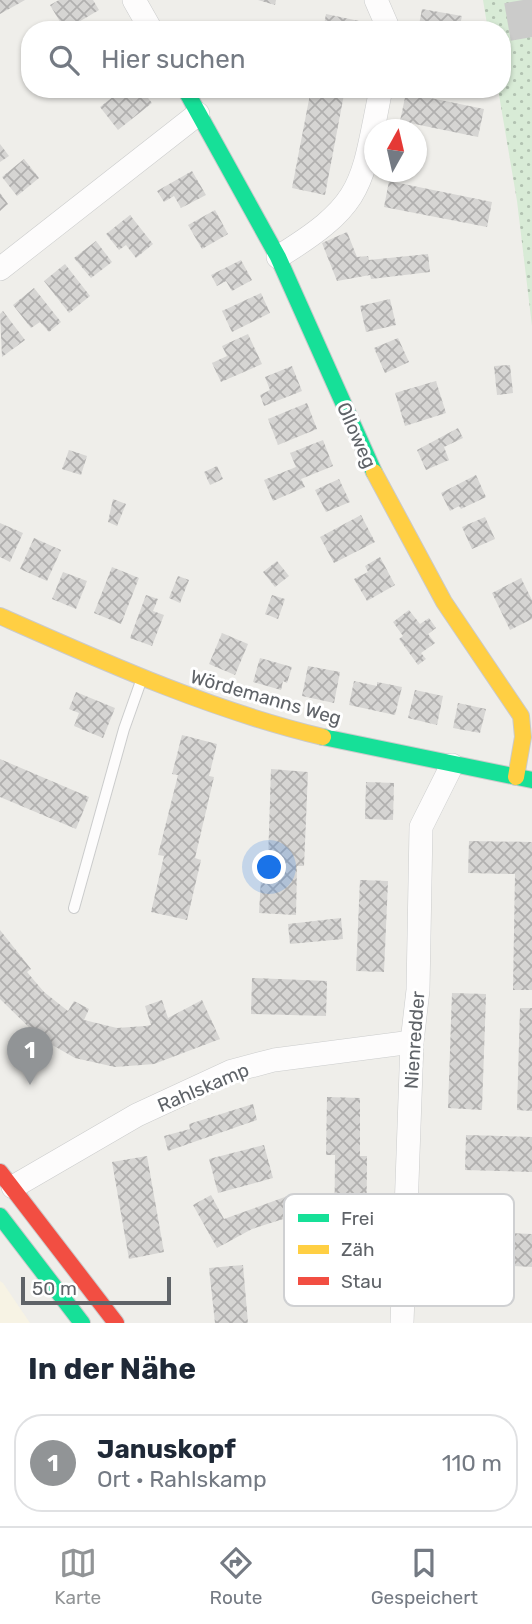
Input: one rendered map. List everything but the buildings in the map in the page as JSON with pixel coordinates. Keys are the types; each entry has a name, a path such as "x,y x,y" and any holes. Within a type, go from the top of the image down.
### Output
{"street":[{"path":"134,0 146,21"},
{"path":"376,0 385,21"},
{"name":"Olloweg","path":"190,98 278,257 384,497 444,602 521,716 524,778"},
{"path":"278,257 318,233 350,202 365,164 379,98"},
{"path":"0,269 198,114"},
{"name":"Wördemanns Weg","path":"0,616 172,691 320,736 524,778"},
{"name":"Nienredder","path":"407,1194 412,1042 418,990 422,827 452,765"},
{"name":"Rahlskamp","path":"4,1182 54,1161 136,1115 232,1071 298,1056 412,1042"},
{"path":"0,1208 4,1182"},
{"path":"4,1182 116,1323"},
{"path":"0,1216 82,1323"}],"lane":[{"path":"74,908 124,729 142,678"}],"shaded area":[{"path":"0,1281 3,1283 30,1323 0,1323"}],"green space":[{"path":"483,0 532,0 532,326 517,201 500,98 511,98 511,21 486,21"}],"tunnel":[{"path":"523,0 532,52"}],"traffic: fast":[{"path":"190,98 278,257 374,472"},
{"path":"323,737 532,780"},
{"path":"0,1216 82,1323"}],"traffic: slow":[{"path":"374,472 444,602 521,716 523,737 516,777"},
{"path":"0,616 119,668 199,699 323,737"}],"traffic: jam":[{"path":"0,1172 116,1323"}],"place":[{"name":"Januskopf","path":"30,1085"}]}
